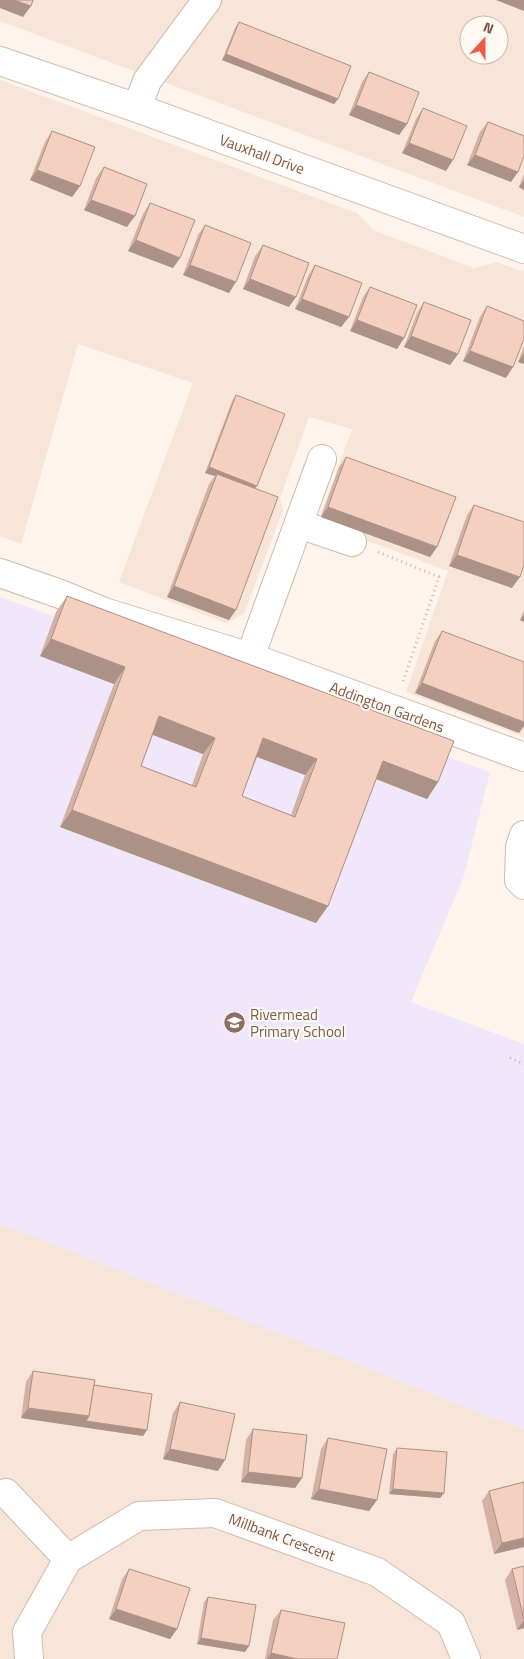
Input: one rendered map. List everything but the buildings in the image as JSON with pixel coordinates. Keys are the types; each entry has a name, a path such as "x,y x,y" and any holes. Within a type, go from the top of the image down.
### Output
{"street":[{"path":"137,108 147,81 207,0"},
{"name":"Vauxhall Drive","path":"0,61 137,108 524,249"},
{"path":"250,657 322,459"},
{"path":"299,524 352,542"},
{"name":"Addington Gardens","path":"0,573 104,612 250,657 524,757"},
{"path":"524,835 520,847 518,880 524,885"},
{"path":"6,1493 68,1559"},
{"name":"Millbank Crescent","path":"29,1659 27,1632 68,1559 139,1516 215,1513 377,1572 451,1623 466,1659"}],"path":[{"path":"352,542 439,577 394,709"},
{"path":"510,1058 524,1064"}],"shaded area":[{"path":"0,0 524,0 524,217 0,21"},
{"path":"0,80 357,213 373,230 474,268 497,262 524,272 524,737 406,692 448,571 318,522 352,429 309,417 280,498 283,510 244,614 226,623 119,582 193,383 78,344 21,544 0,536"},
{"name":"Rivermead Primary School","path":"0,597 490,772 464,876 411,1002 524,1044 524,1430 2,1224 0,1227"},
{"path":"2,1224 524,1430 524,1659 0,1659 0,1227"}],"place":[{"name":"Rivermead Primary School","path":"234,1023"}]}
